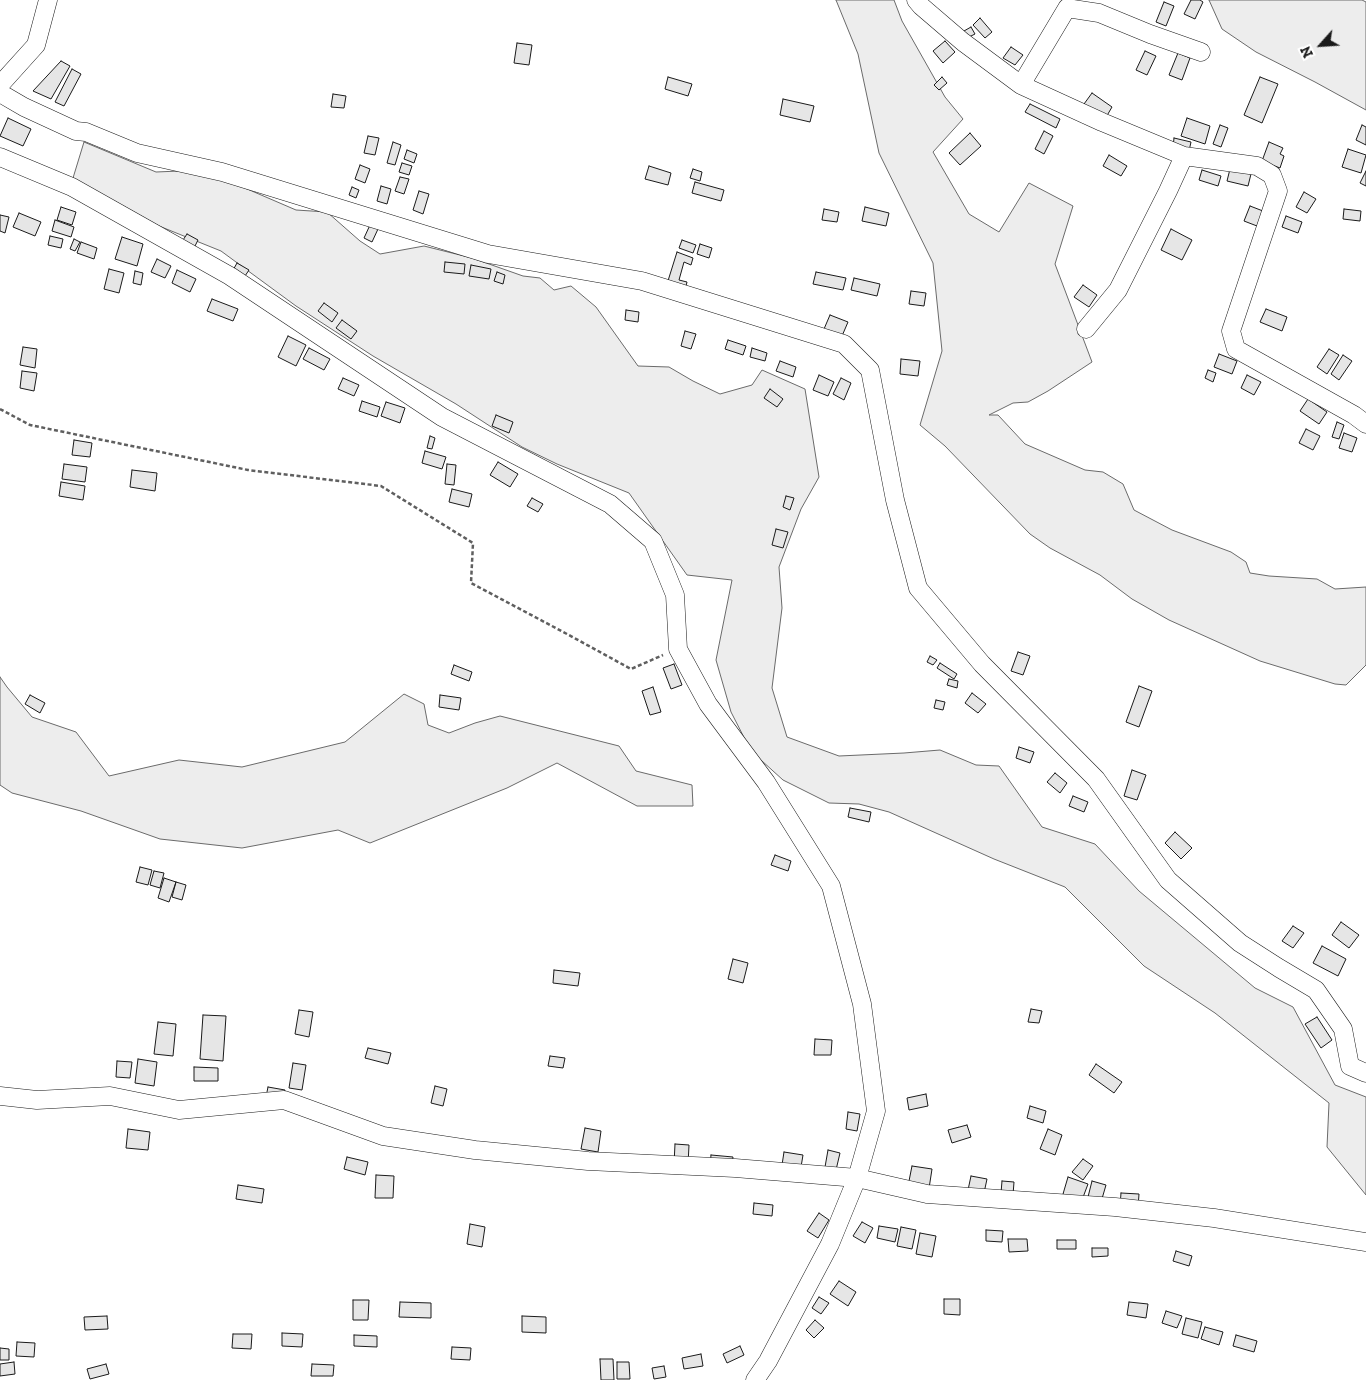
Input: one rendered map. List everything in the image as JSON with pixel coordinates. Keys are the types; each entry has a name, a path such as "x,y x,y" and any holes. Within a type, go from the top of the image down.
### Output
{"street":[{"path":"0,85 36,45 48,0"},
{"path":"916,0 963,42 1021,84 1102,122 1184,156 1257,166 1272,175 1278,191 1230,331 1236,349 1354,415 1366,424"},
{"path":"1021,84 1067,8 1099,13 1201,52"},
{"path":"0,93 24,107 76,131 86,132 137,153 222,172 488,254 642,281 844,344 870,370 895,500 918,588 982,664 1096,779 1168,880 1240,943 1316,990 1343,1029 1350,1066 1366,1073"},
{"path":"1086,329 1118,290 1184,156"},
{"path":"0,157 72,187 230,276 442,417 610,504 653,541 675,595 678,649 708,704 766,782 830,886 862,1004 876,1111 858,1178 826,1252 772,1353 755,1380"},
{"path":"0,1096 37,1100 110,1096 179,1110 284,1100 383,1136 475,1150 588,1161 735,1168 858,1178 927,1194 1115,1207 1204,1216 1366,1242"}],"path":[{"path":"0,409 30,425 248,470 381,486 473,543 471,583 631,669 678,649"}],"shaded area":[{"path":"836,0 894,0 902,21 945,97 963,119 933,152 969,214 999,232 1029,183 1073,206 1055,264 1092,362 1028,402 1013,403 989,415 998,415 1025,444 1085,470 1103,472 1123,484 1134,510 1172,530 1231,552 1246,562 1250,573 1317,579 1335,589 1366,587 1366,665 1346,685 1335,684 1260,661 1169,620 1132,599 1100,575 1050,548 1030,534 945,446 920,425 942,351 933,263 879,153 858,54"},
{"path":"1209,0 1362,0 1366,2 1366,110 1256,52 1222,29"},
{"path":"84,142 156,172 203,170 296,210 327,212 360,241 380,254 424,246 472,258 523,276 540,278 554,290 571,286 596,307 638,366 669,367 720,394 752,385 762,370 805,389 819,477 801,509 779,567 782,608 772,688 787,737 839,756 940,750 976,765 999,766 1042,827 1095,844 1139,891 1255,988 1293,1007 1335,1085 1366,1097 1366,1195 1327,1147 1329,1103 1215,1013 1144,966 1065,887 994,859 889,812 859,804 829,803 783,780 751,751 731,712 716,660 732,580 687,575 629,493 557,464 522,447 456,404 373,356 296,306 221,251 159,226 73,178"},
{"path":"0,677 32,717 76,732 109,776 179,760 242,767 345,742 404,694 424,704 428,725 449,733 500,716 619,746 636,771 692,785 693,806 637,806 557,763 507,788 370,843 338,830 242,848 160,839 81,811 12,793 0,785"}],"building":[{"path":"1191,0 1203,2 1195,19 1184,14"},
{"path":"1164,2 1174,6 1166,26 1156,22"},
{"path":"980,18 992,32 985,38 973,25"},
{"path":"971,27 975,34 967,38 964,31"},
{"path":"945,41 955,52 943,63 933,51"},
{"path":"517,43 532,45 529,65 514,63"},
{"path":"1011,47 1023,55 1015,65 1003,58"},
{"path":"1145,51 1156,56 1147,75 1136,70"},
{"path":"1178,53 1190,58 1182,80 1169,75"},
{"path":"61,61 70,66 51,99 33,91"},
{"path":"72,69 81,74 64,106 55,102"},
{"path":"668,77 692,84 688,96 665,89"},
{"path":"942,77 947,83 939,90 934,85"},
{"path":"1260,77 1278,84 1262,123 1244,115"},
{"path":"1092,93 1112,107 1105,119 1084,104"},
{"path":"333,94 346,96 344,108 331,107"},
{"path":"783,99 814,106 810,122 780,115"},
{"path":"1030,104 1060,119 1056,128 1025,112"},
{"path":"8,118 31,129 23,146 0,136"},
{"path":"1187,118 1210,126 1205,144 1181,136"},
{"path":"1220,125 1228,128 1221,147 1213,144"},
{"path":"1362,125 1366,127 1366,145 1356,140"},
{"path":"1044,131 1053,136 1044,154 1035,149"},
{"path":"970,133 981,146 960,165 949,153"},
{"path":"368,136 379,138 375,155 364,153"},
{"path":"1174,138 1191,142 1189,151 1173,148"},
{"path":"393,142 401,145 395,165 387,163"},
{"path":"1269,142 1283,148 1280,154 1284,156 1280,168 1262,161"},
{"path":"1348,149 1366,155 1361,173 1342,167"},
{"path":"407,150 417,154 414,163 404,159"},
{"path":"1109,155 1127,166 1121,176 1103,166"},
{"path":"402,163 412,166 409,175 399,172"},
{"path":"360,165 370,169 365,183 355,179"},
{"path":"649,166 671,173 668,185 645,179"},
{"path":"693,169 702,172 700,181 690,178"},
{"path":"1230,169 1251,174 1248,186 1227,181"},
{"path":"1202,170 1221,176 1218,186 1199,180"},
{"path":"1366,171 1366,186 1360,183"},
{"path":"400,177 409,179 404,194 395,191"},
{"path":"695,182 724,190 721,201 692,193"},
{"path":"381,186 391,189 387,204 377,201"},
{"path":"352,187 359,190 356,198 349,195"},
{"path":"419,191 429,194 423,214 413,210"},
{"path":"1304,192 1316,199 1307,213 1296,207"},
{"path":"1250,206 1263,211 1257,226 1244,221"},
{"path":"61,207 76,212 72,225 57,220"},
{"path":"865,207 889,213 886,226 862,221"},
{"path":"824,209 839,212 837,222 822,220"},
{"path":"1344,209 1361,211 1360,221 1343,219"},
{"path":"19,213 41,222 35,236 13,227"},
{"path":"0,215 9,217 5,233 0,231"},
{"path":"1286,216 1302,222 1298,233 1282,227"},
{"path":"55,220 74,227 71,237 52,231"},
{"path":"370,225 378,229 372,242 364,238"},
{"path":"1171,229 1192,240 1182,260 1161,250"},
{"path":"187,234 198,240 193,250 181,243"},
{"path":"50,236 63,239 61,248 48,245"},
{"path":"122,237 143,244 137,266 115,259"},
{"path":"74,239 80,242 75,251 70,249"},
{"path":"682,240 696,245 693,253 679,248"},
{"path":"81,242 97,248 94,259 77,253"},
{"path":"700,244 712,248 709,258 697,254"},
{"path":"677,252 693,258 691,265 684,262 679,280 687,282 685,290 667,284"},
{"path":"157,259 171,266 165,278 151,272"},
{"path":"445,262 465,264 464,274 444,272"},
{"path":"237,263 249,270 243,279 232,272"},
{"path":"471,265 491,269 489,279 469,276"},
{"path":"109,269 124,273 119,293 104,289"},
{"path":"177,270 196,279 190,292 172,283"},
{"path":"135,271 143,273 141,285 133,283"},
{"path":"497,272 505,275 503,284 494,281"},
{"path":"816,272 846,278 843,290 813,284"},
{"path":"854,278 880,284 877,296 851,290"},
{"path":"1083,285 1097,295 1089,307 1074,297"},
{"path":"911,291 926,293 924,306 909,304"},
{"path":"212,299 238,309 233,321 207,311"},
{"path":"324,303 338,313 332,322 318,311"},
{"path":"1266,309 1287,317 1282,331 1260,322"},
{"path":"626,310 639,312 638,322 625,320"},
{"path":"830,315 848,322 842,336 824,329"},
{"path":"342,320 357,331 351,339 336,328"},
{"path":"685,331 696,334 691,349 681,346"},
{"path":"288,336 306,345 296,366 278,357"},
{"path":"728,340 746,346 743,355 725,349"},
{"path":"23,347 37,349 35,368 20,365"},
{"path":"309,348 330,359 324,370 303,359"},
{"path":"752,348 767,353 765,361 750,357"},
{"path":"1329,349 1339,355 1327,374 1317,367"},
{"path":"1219,354 1237,361 1232,374 1214,367"},
{"path":"1343,355 1352,361 1339,380 1331,374"},
{"path":"901,359 920,361 918,376 900,374"},
{"path":"780,361 796,367 793,377 776,371"},
{"path":"1208,370 1216,373 1213,382 1205,378"},
{"path":"22,371 37,373 34,391 20,388"},
{"path":"819,375 834,382 828,396 813,390"},
{"path":"1247,375 1261,382 1254,395 1241,388"},
{"path":"343,378 359,385 354,396 338,389"},
{"path":"841,378 851,383 844,400 833,394"},
{"path":"770,389 783,399 777,407 764,398"},
{"path":"1308,399 1327,412 1319,424 1300,411"},
{"path":"362,401 380,407 377,417 359,411"},
{"path":"386,402 405,408 400,423 381,416"},
{"path":"496,415 513,422 509,433 492,426"},
{"path":"1337,422 1344,425 1339,439 1332,437"},
{"path":"1306,429 1320,436 1313,450 1299,443"},
{"path":"1344,433 1357,438 1352,452 1339,448"},
{"path":"430,436 435,438 432,449 427,448"},
{"path":"74,440 92,443 90,457 72,455"},
{"path":"425,451 446,457 442,469 422,463"},
{"path":"498,462 518,474 510,487 490,475"},
{"path":"64,464 87,467 85,482 62,479"},
{"path":"447,464 456,465 454,485 445,484"},
{"path":"132,470 157,473 155,491 130,487"},
{"path":"61,482 85,486 83,500 59,496"},
{"path":"452,489 472,494 469,507 449,502"},
{"path":"786,496 794,498 790,510 783,507"},
{"path":"532,498 543,504 538,512 527,506"},
{"path":"776,529 788,532 783,548 772,545"},
{"path":"1018,652 1030,656 1023,675 1011,671"},
{"path":"930,656 937,660 933,665 927,662"},
{"path":"940,663 957,674 954,679 937,668"},
{"path":"674,664 682,685 671,689 663,668"},
{"path":"454,665 472,672 469,681 451,674"},
{"path":"949,679 958,681 957,688 947,685"},
{"path":"1139,686 1152,691 1139,727 1126,722"},
{"path":"653,687 661,712 650,715 642,691"},
{"path":"972,693 986,704 978,713 965,703"},
{"path":"30,695 45,703 40,713 25,704"},
{"path":"440,695 461,698 459,710 439,707"},
{"path":"936,700 945,702 943,710 934,708"},
{"path":"1019,747 1034,752 1030,763 1016,758"},
{"path":"1132,770 1146,775 1137,800 1124,796"},
{"path":"1055,773 1067,783 1060,793 1047,782"},
{"path":"1073,796 1088,802 1084,812 1069,806"},
{"path":"850,808 871,812 869,822 848,817"},
{"path":"1175,832 1192,848 1181,859 1165,843"},
{"path":"775,855 791,861 788,871 771,865"},
{"path":"140,867 152,870 148,885 136,882"},
{"path":"154,871 164,873 160,888 150,885"},
{"path":"164,878 176,882 169,902 158,898"},
{"path":"176,882 186,885 182,900 172,897"},
{"path":"1341,922 1359,935 1349,948 1332,935"},
{"path":"1293,926 1304,933 1293,948 1282,941"},
{"path":"1322,946 1346,959 1338,976 1313,963"},
{"path":"733,959 748,963 743,983 728,979"},
{"path":"554,970 580,973 578,986 553,983"},
{"path":"1031,1009 1042,1011 1039,1023 1028,1022"},
{"path":"299,1010 313,1012 309,1037 295,1034"},
{"path":"203,1015 226,1016 223,1061 200,1059"},
{"path":"1317,1017 1332,1040 1321,1048 1305,1024"},
{"path":"158,1022 176,1024 173,1056 154,1054"},
{"path":"815,1039 832,1040 831,1055 814,1055"},
{"path":"368,1048 391,1053 388,1064 365,1058"},
{"path":"550,1056 565,1058 563,1068 548,1066"},
{"path":"138,1059 157,1062 154,1086 135,1083"},
{"path":"117,1061 132,1062 130,1078 116,1077"},
{"path":"293,1063 306,1065 302,1090 289,1088"},
{"path":"1096,1064 1122,1082 1114,1093 1089,1075"},
{"path":"194,1067 218,1068 218,1081 194,1081"},
{"path":"435,1086 447,1089 443,1106 431,1103"},
{"path":"268,1087 285,1090 283,1100 266,1097"},
{"path":"926,1094 928,1106 909,1110 907,1098"},
{"path":"1030,1106 1046,1111 1043,1123 1027,1118"},
{"path":"848,1112 860,1114 857,1131 846,1129"},
{"path":"967,1125 971,1137 952,1143 948,1130"},
{"path":"585,1128 601,1131 598,1152 581,1149"},
{"path":"128,1129 150,1132 148,1150 126,1148"},
{"path":"1048,1129 1062,1135 1055,1155 1040,1149"},
{"path":"675,1144 689,1145 688,1165 674,1164"},
{"path":"828,1150 840,1153 836,1170 825,1167"},
{"path":"784,1152 803,1155 801,1167 782,1165"},
{"path":"711,1155 733,1157 731,1170 710,1168"},
{"path":"347,1157 368,1162 365,1175 344,1169"},
{"path":"1083,1159 1093,1166 1083,1180 1072,1172"},
{"path":"912,1166 932,1169 928,1195 907,1191"},
{"path":"376,1175 394,1176 393,1198 375,1198"},
{"path":"971,1176 987,1179 984,1193 968,1190"},
{"path":"1068,1177 1088,1184 1082,1200 1063,1194"},
{"path":"1002,1181 1014,1182 1013,1195 1001,1193"},
{"path":"1092,1181 1106,1185 1099,1209 1086,1205"},
{"path":"238,1185 264,1189 262,1203 236,1199"},
{"path":"1121,1193 1139,1194 1138,1208 1120,1207"},
{"path":"754,1203 773,1205 772,1216 753,1214"},
{"path":"819,1213 829,1220 818,1238 807,1231"},
{"path":"862,1222 873,1228 865,1243 853,1236"},
{"path":"470,1224 485,1227 482,1247 467,1244"},
{"path":"879,1226 898,1229 895,1242 877,1238"},
{"path":"901,1227 916,1230 912,1249 897,1246"},
{"path":"986,1230 1003,1231 1002,1242 986,1241"},
{"path":"920,1233 936,1236 932,1257 916,1254"},
{"path":"1008,1239 1027,1239 1028,1251 1009,1252"},
{"path":"1057,1240 1076,1240 1076,1249 1057,1249"},
{"path":"1092,1248 1108,1248 1108,1256 1092,1257"},
{"path":"1176,1251 1192,1256 1189,1266 1173,1261"},
{"path":"839,1281 856,1292 848,1306 830,1294"},
{"path":"819,1297 829,1303 821,1314 812,1308"},
{"path":"944,1299 960,1299 960,1315 944,1314"},
{"path":"353,1300 369,1300 368,1320 353,1320"},
{"path":"400,1302 431,1303 431,1318 399,1317"},
{"path":"1129,1302 1148,1304 1146,1318 1127,1315"},
{"path":"1166,1311 1182,1316 1177,1328 1162,1323"},
{"path":"107,1316 108,1329 85,1330 84,1317"},
{"path":"522,1316 546,1317 546,1333 522,1332"},
{"path":"1186,1318 1202,1322 1198,1338 1182,1334"},
{"path":"815,1320 824,1328 814,1338 806,1330"},
{"path":"1205,1327 1223,1332 1219,1345 1201,1339"},
{"path":"282,1333 303,1334 302,1347 282,1346"},
{"path":"233,1334 252,1334 251,1349 232,1348"},
{"path":"354,1335 377,1336 377,1347 354,1346"},
{"path":"1236,1335 1257,1341 1254,1352 1233,1346"},
{"path":"17,1342 35,1343 34,1357 16,1356"},
{"path":"740,1346 744,1355 727,1363 723,1354"},
{"path":"452,1347 471,1348 470,1360 451,1359"},
{"path":"0,1348 9,1349 9,1360 0,1360"},
{"path":"701,1354 703,1366 684,1369 682,1358"},
{"path":"600,1359 613,1359 614,1380 601,1380"},
{"path":"14,1362 15,1374 0,1376 0,1364"},
{"path":"617,1362 629,1362 630,1379 617,1379"},
{"path":"106,1364 109,1374 90,1379 87,1369"},
{"path":"312,1364 334,1365 333,1376 311,1376"},
{"path":"664,1366 666,1377 654,1379 652,1368"}]}
